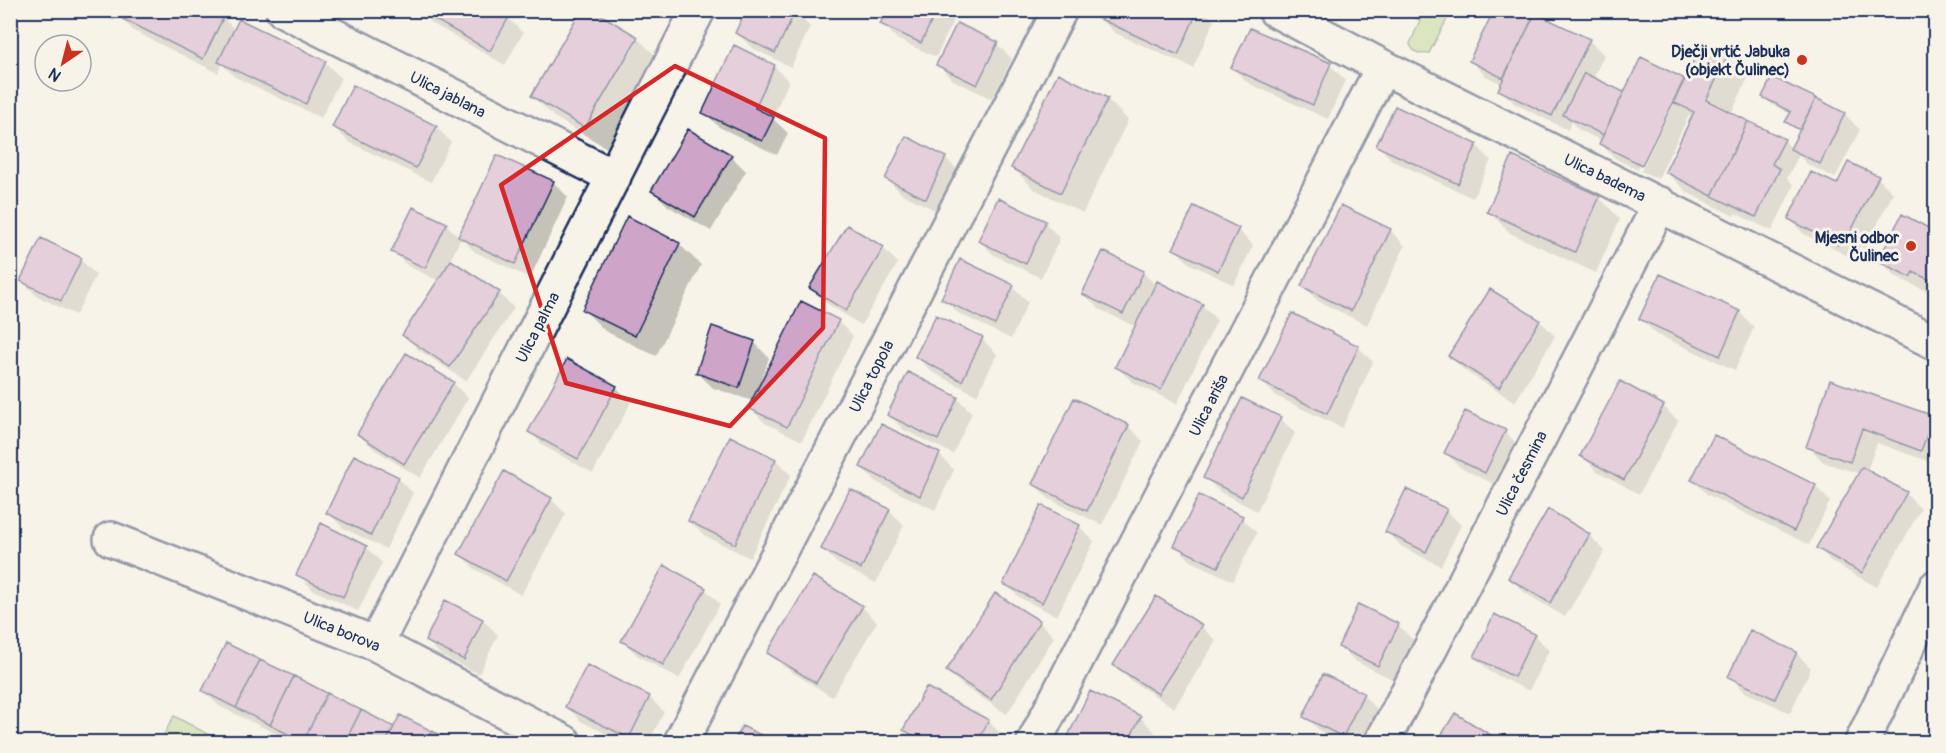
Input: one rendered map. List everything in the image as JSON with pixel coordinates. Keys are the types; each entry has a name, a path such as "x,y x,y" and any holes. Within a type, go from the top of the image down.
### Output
{"street":[{"name":"Ulica jablana","path":"283,10 614,177"},
{"name":"Ulica palma","path":"376,644 698,10"},
{"name":"Ulica topola","path":"681,742 1060,10"},
{"name":"Ulica badema","path":"1275,10 1383,67 1935,343"},
{"name":"Ulica ariša","path":"1034,742 1383,67"},
{"name":"Ulica česmina","path":"1382,742 1660,204"},
{"name":"Ulica borova","path":"111,539 376,644 564,742"},
{"path":"1862,742 1935,586"}],"highlighted area":[{"path":"675,66 825,138 823,328 730,426 566,383 501,185"}],"green space":[{"path":"1399,11 1435,11 1448,17 1429,53 1418,53 1410,44 1420,20"},
{"path":"174,716 222,742 160,742"}],"building":[{"path":"120,10 213,10 224,16 203,59 117,16"},
{"path":"418,10 498,10 509,17 490,51"},
{"path":"581,10 593,10 638,37 585,128 531,96"},
{"path":"746,10 796,10 775,53 735,33"},
{"path":"887,10 937,10 921,43 880,24"},
{"path":"1101,10 1198,10 1178,55 1098,18"},
{"path":"1494,10 1537,10 1503,78 1469,61"},
{"path":"1535,13 1590,39 1552,116 1498,90"},
{"path":"239,19 326,61 306,104 218,62"},
{"path":"957,23 998,42 977,85 936,65"},
{"path":"1250,28 1331,63 1313,105 1231,68"},
{"path":"1702,43 1728,56 1706,100 1748,121 1712,196 1665,172 1694,112 1673,102"},
{"path":"734,45 775,65 755,108 774,117 762,141 702,113"},
{"path":"1641,57 1685,79 1642,165 1599,144"},
{"path":"1058,73 1108,98 1061,193 1011,168"},
{"path":"1584,73 1624,92 1603,135 1563,115"},
{"path":"1772,77 1816,98 1800,130 1785,122 1791,112 1762,97"},
{"path":"353,85 437,126 416,168 332,127"},
{"path":"1816,98 1845,113 1820,164 1790,149"},
{"path":"1395,106 1477,144 1458,184 1376,146"},
{"path":"1748,121 1785,139 1772,164 1780,169 1756,217 1712,196"},
{"path":"688,129 732,155 695,217 651,191"},
{"path":"906,136 946,157 926,199 885,179"},
{"path":"497,155 554,181 515,264 458,237"},
{"path":"1512,156 1600,196 1575,252 1487,212"},
{"path":"1848,162 1879,176 1849,235 1844,233 1838,245 1788,219 1811,172 1837,184"},
{"path":"998,198 1046,221 1026,264 978,241"},
{"path":"1341,205 1391,229 1351,311 1301,286"},
{"path":"1194,206 1239,228 1218,271 1173,249"},
{"path":"413,207 447,223 425,268 391,252"},
{"name":"Mjesni odbor Čulinec","path":"1902,214 1934,231 1936,228 1936,278 1932,276 1930,280 1913,272 1910,277 1878,261"},
{"path":"627,216 680,243 635,336 582,310"},
{"path":"847,225 884,247 846,311 809,288"},
{"path":"41,238 82,258 61,301 20,281"},
{"path":"1103,251 1144,271 1123,314 1082,294"},
{"path":"960,259 1014,285 995,325 941,299"},
{"path":"451,260 500,292 450,367 402,335"},
{"path":"1660,274 1740,311 1720,356 1639,319"},
{"path":"1157,281 1203,304 1161,390 1115,367"},
{"path":"1490,289 1540,320 1499,388 1448,356"},
{"path":"801,301 839,320 787,427 748,408"},
{"path":"1292,313 1359,346 1327,414 1259,381"},
{"path":"936,315 983,337 962,381 915,357"},
{"path":"712,326 755,341 739,388 696,373"},
{"path":"406,353 454,382 404,464 357,434"},
{"path":"567,359 617,386 578,459 528,432"},
{"path":"908,372 958,397 938,440 887,415"},
{"path":"1830,380 1934,416 1921,451 1862,429 1850,462 1806,447"},
{"path":"1620,381 1664,405 1624,480 1580,456"},
{"path":"1074,398 1129,425 1087,511 1032,484"},
{"path":"1242,398 1281,417 1242,497 1203,478"},
{"path":"1465,411 1506,430 1485,473 1444,453"},
{"path":"881,424 940,453 920,496 860,467"},
{"path":"1714,435 1816,485 1794,531 1691,480"},
{"path":"730,436 776,459 735,544 688,521"},
{"path":"354,455 399,477 371,535 326,513"},
{"path":"1862,467 1907,492 1862,573 1816,548"},
{"path":"504,471 552,498 506,581 458,554"},
{"path":"850,489 890,509 861,569 821,549"},
{"path":"1406,489 1447,509 1426,552 1385,532"},
{"path":"1199,495 1243,516 1218,567 1174,546"},
{"path":"1041,505 1080,525 1042,603 1003,584"},
{"path":"1548,509 1590,534 1550,603 1508,578"},
{"path":"321,523 367,546 343,597 296,575"},
{"path":"664,565 706,588 663,665 621,641"},
{"path":"813,576 863,606 816,683 767,653"},
{"path":"995,593 1040,621 991,700 946,671"},
{"path":"1156,596 1202,625 1158,694 1113,665"},
{"path":"445,600 483,619 464,660 425,641"},
{"path":"1358,604 1399,624 1378,666 1338,647"},
{"path":"1494,614 1535,634 1514,677 1474,657"},
{"path":"1750,630 1797,652 1775,699 1728,677"},
{"path":"226,643 260,660 236,708 202,691"},
{"path":"260,660 294,676 270,725 236,708"},
{"path":"587,665 650,696 629,738 565,707"},
{"path":"1323,674 1364,693 1343,737 1303,717"},
{"path":"294,676 327,693 303,742 270,725"},
{"path":"926,687 989,720 977,742 926,742 903,730"},
{"path":"1090,691 1141,716 1128,742 1081,742 1068,736"},
{"path":"327,693 361,710 345,742 303,742"},
{"path":"361,710 394,727 386,742 345,742"},
{"path":"1455,713 1502,742 1437,742"},
{"path":"400,715 432,731 426,742 386,742"},
{"path":"742,726 776,742 734,742"},
{"path":"1936,727 1936,742 1928,742"},
{"path":"432,731 456,742 426,742"}],"place":[{"name":"Dječji vrtić Jabuka (objekt Čulinec)","path":"1802,60"},
{"name":"Mjesni odbor Čulinec","path":"1911,246"}]}
